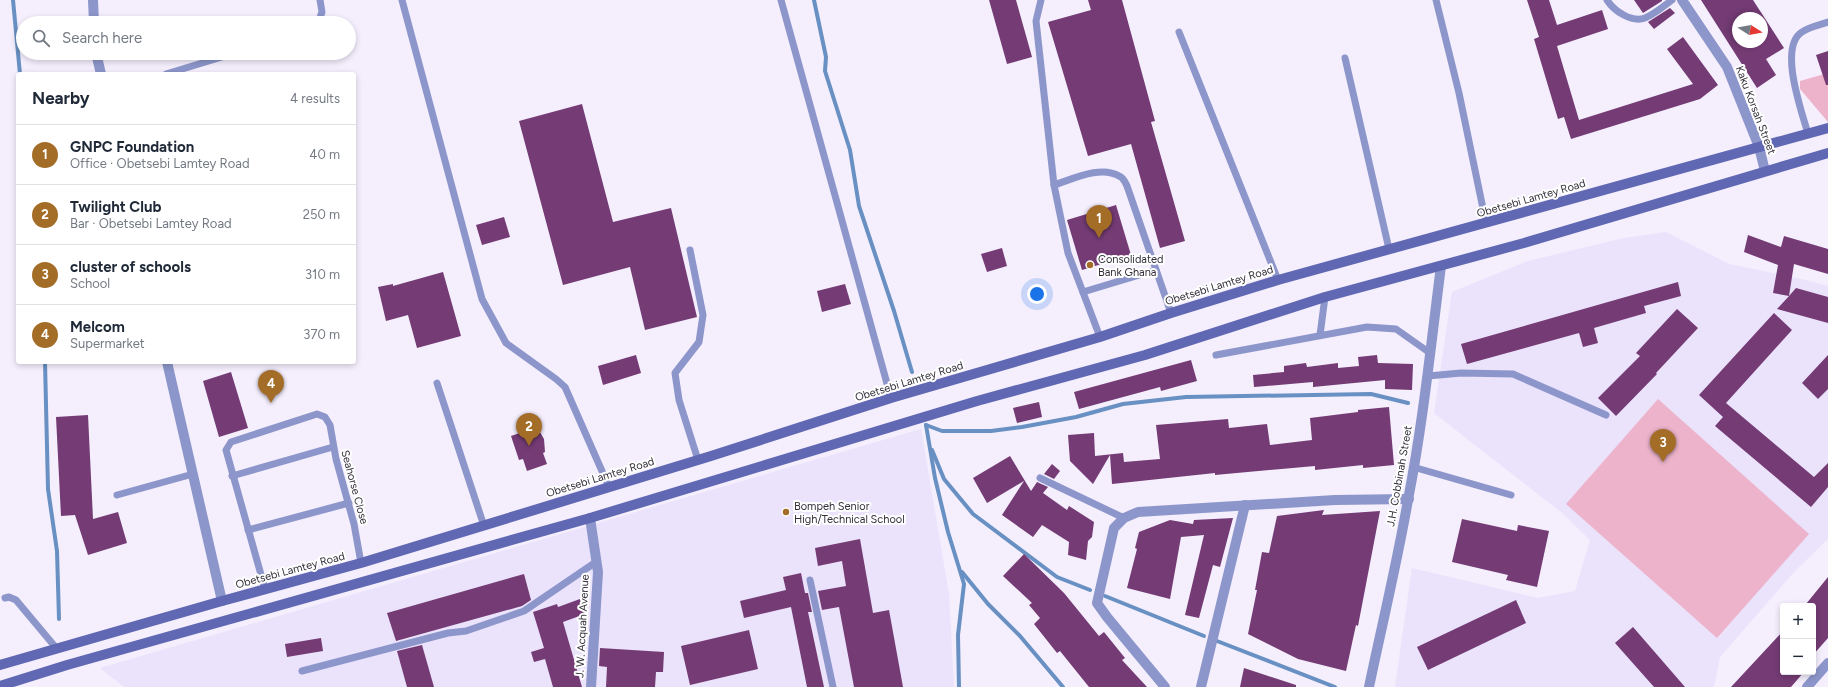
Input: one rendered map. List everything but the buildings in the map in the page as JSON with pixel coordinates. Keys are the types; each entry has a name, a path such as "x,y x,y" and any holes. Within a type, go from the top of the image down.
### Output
{"main road":[{"name":"Obetsebi Lamtey Road","path":"0,665 222,601 361,563 484,526 698,460 891,398 1100,337 1171,313 1278,280 1828,128"},
{"path":"0,686 90,658 590,518 977,401 1145,355 1325,297 1441,266 1828,153"}],"street":[{"path":"93,0 94,16"},
{"name":"Kaku Korsah Street","path":"1682,0 1727,67 1759,147 1765,171"},
{"path":"98,60 101,72"},
{"name":"J.H. Cobbinah Street","path":"1369,687 1408,499 1428,376 1441,266"},
{"path":"167,364 222,601"},
{"path":"1165,687 1106,617 1097,602 1114,528 1124,518 1138,512 1335,500 1408,499"},
{"path":"1201,687 1245,506"},
{"name":"J. W. Acquah Avenue","path":"590,518 598,582 591,687"},
{"path":"1807,687 1828,663"}],"lane":[{"path":"320,0 322,12 321,16"},
{"path":"402,0 482,299 506,343 565,387 609,487"},
{"path":"781,0 891,398"},
{"path":"1041,0 1036,21 1054,185 1068,253 1100,337"},
{"path":"1436,0 1459,93 1486,223"},
{"path":"1607,0 1611,6 1627,17 1645,19 1672,0"},
{"path":"1808,134 1791,67 1792,47 1801,32 1828,22"},
{"path":"1179,32 1278,280"},
{"path":"1345,58 1389,250"},
{"path":"173,72 212,60"},
{"path":"1054,185 1098,172 1108,172 1121,176 1127,186 1171,313"},
{"path":"690,250 704,315 699,342 675,373 679,400 698,460"},
{"path":"1083,292 1156,270"},
{"path":"1320,335 1325,297"},
{"path":"1216,355 1367,327 1396,329 1430,353"},
{"path":"1428,376 1461,373 1513,374 1606,415"},
{"path":"437,383 484,526"},
{"name":"Seahorse Close","path":"232,476 226,450 231,442 317,414 325,417 330,425 333,447 349,503 361,563"},
{"path":"265,589 232,476 333,447"},
{"path":"1413,467 1511,495"},
{"path":"117,495 193,474"},
{"path":"1040,478 1124,518"},
{"path":"248,530 349,503"},
{"path":"302,671 448,634 466,631 524,612 596,562"},
{"path":"810,580 833,687"},
{"path":"5,598 9,597 16,600 57,649"}],"shaded area":[{"path":"1828,73 1828,122 1800,89 1800,81"},
{"path":"1666,232 1729,264 1828,286 1828,539 1794,572 1720,657 1714,687 1395,687 1412,568 1538,598 1575,591 1590,540 1561,512 1434,413 1452,292 1528,261 1624,238"},
{"path":"1658,399 1809,534 1717,638 1566,504"},
{"name":"Bompeh Senior High/Technical School","path":"921,429 949,594 954,687 124,687 100,668"}],"waterway":[{"path":"13,0 16,32"},
{"path":"814,0 826,57 825,71 850,150 859,206 894,311 912,372"},
{"path":"19,60 20,72"},
{"path":"45,364 48,489 57,551 59,619"},
{"path":"926,425 942,431 991,431 1076,417 1123,404 1186,397 1371,394 1408,403"},
{"path":"926,425 935,478 948,532 964,584 958,635 959,687"},
{"path":"932,450 944,479 973,514 1057,577 1090,590"},
{"path":"962,572 988,604 1020,636 1063,687"},
{"path":"1105,596 1204,636"},
{"path":"1217,641 1335,687"}],"place":[{"name":"GNPC Foundation","path":"1099,238"},
{"name":"Consolidated Bank Ghana","path":"1090,265"},
{"name":"Melcom","path":"271,403"},
{"name":"Twilight Club","path":"529,446"},
{"name":"cluster of schools","path":"1663,462"},
{"name":"Bompeh Senior High/Technical School","path":"786,512"}]}
